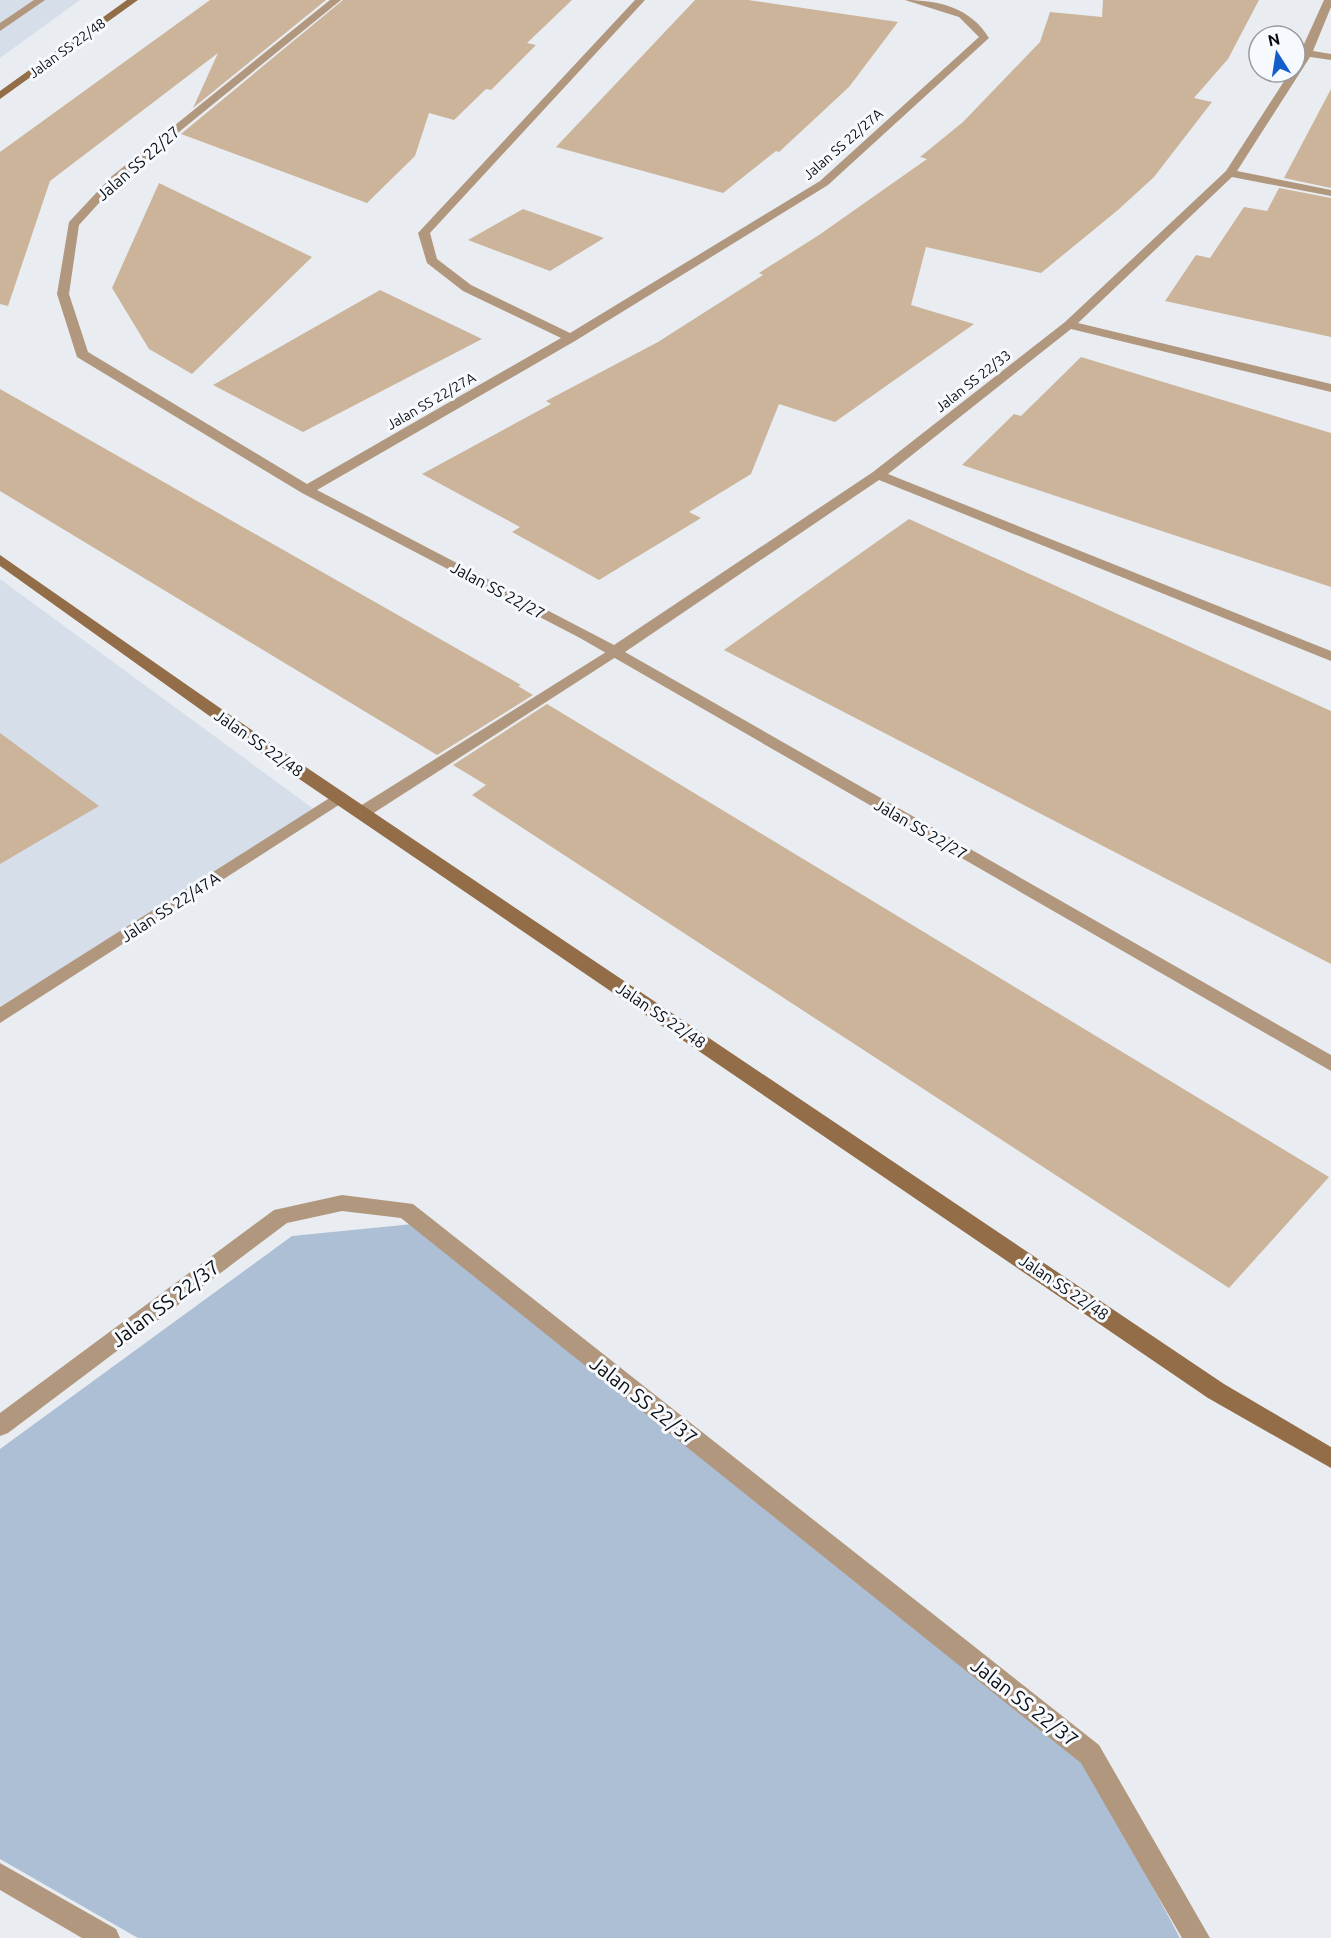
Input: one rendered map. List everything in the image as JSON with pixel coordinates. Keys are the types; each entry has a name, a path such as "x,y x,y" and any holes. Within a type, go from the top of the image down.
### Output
{"street":[{"path":"0,28 40,0"},
{"name":"Jalan SS 22/48","path":"0,96 133,0"},
{"name":"Jalan SS 22/27","path":"336,0 116,178 73,224 63,294 82,354 307,490 614,652 1331,1064"},
{"path":"571,338 467,288 431,260 424,233 640,0"},
{"name":"Jalan SS 22/27A","path":"307,490 571,338 824,183 984,38 979,26 964,16 929,3 909,0"},
{"name":"Jalan SS 22/33","path":"1307,53 1329,0"},
{"path":"1307,53 1331,57"},
{"name":"Jalan SS 22/33","path":"363,812 614,652 878,475 1069,325 1230,173 1287,84"},
{"path":"1230,173 1331,193"},
{"path":"1069,325 1331,388"},
{"path":"878,475 1331,656"},
{"name":"Jalan SS 22/48","path":"0,559 270,751 1216,1391 1331,1458"},
{"name":"Jalan SS 22/47A","path":"0,1016 339,797"},
{"name":"Jalan SS 22/37","path":"0,1426 281,1216 342,1203 406,1210 1090,1754 1197,1938"},
{"path":"0,1876 107,1938"}],"shaded area":[{"path":"0,0 80,0 0,58"},
{"path":"0,579 322,815 0,1006"},
{"path":"413,1224 1081,1753 1180,1938 138,1938 0,1859 0,1449 292,1236"}],"building":[{"path":"210,0 326,0 193,108 218,53 50,181 8,306 0,304 0,152"},
{"path":"343,0 572,0 527,43 536,45 491,90 486,89 454,120 429,113 415,156 367,203 181,134"},
{"path":"695,0 748,0 898,22 849,87 779,152 776,151 723,193 556,147"},
{"path":"1103,0 1259,0 1228,59 1194,98 1212,102 1154,177 1118,210 1041,273 926,247 911,305 974,324 835,422 779,404 751,474 689,512 701,518 599,580 512,532 520,527 422,474 551,404 546,401 658,342 763,275 759,273 819,235 927,159 920,157 963,122 1040,42 1050,12 1102,17"},
{"path":"1331,89 1331,188 1284,178"},
{"path":"159,183 312,257 192,374 149,349 112,288"},
{"path":"1279,188 1331,198 1331,337 1165,301 1196,255 1210,258 1244,207 1267,211"},
{"path":"523,209 604,238 550,271 468,240"},
{"path":"380,290 482,339 303,432 213,385"},
{"path":"1081,357 1331,433 1331,587 962,465 1014,414 1021,416"},
{"path":"0,389 521,685 518,686 533,695 437,755 0,491"},
{"path":"909,519 1331,711 1331,964 724,650"},
{"path":"547,704 1329,1177 1229,1288 472,795 486,785 453,765"},
{"path":"0,733 99,806 0,864"}]}
